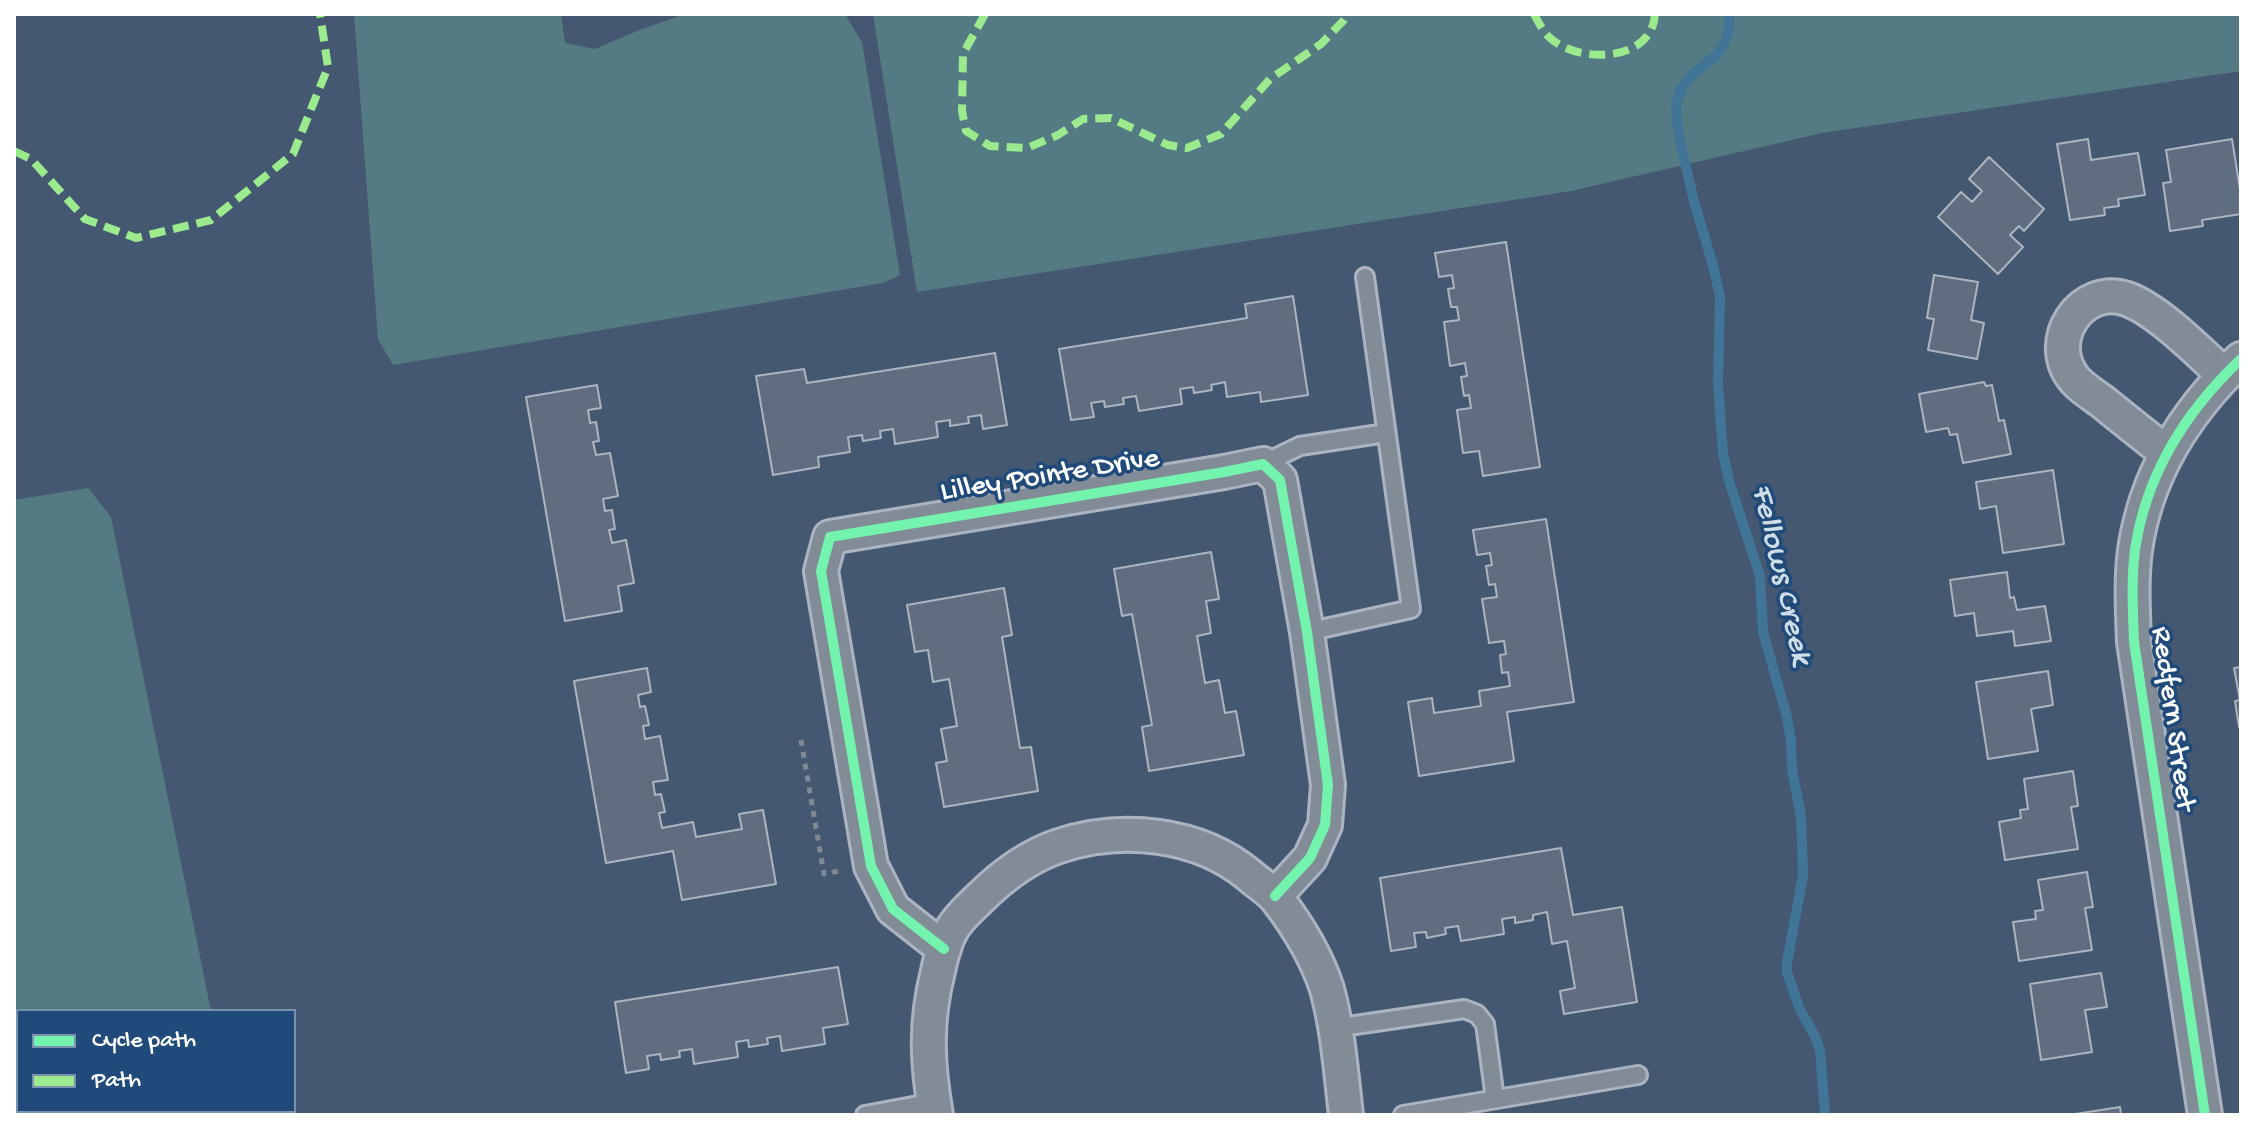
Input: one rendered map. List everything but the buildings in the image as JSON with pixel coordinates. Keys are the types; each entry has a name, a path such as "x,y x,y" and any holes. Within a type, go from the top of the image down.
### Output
{"street":[{"name":"Redfern Street","path":"2167,453 2076,381 2063,356 2062,343 2065,328 2088,304 2114,297 2128,299 2233,367 2192,413 2157,472 2142,516 2132,590 2134,642 2205,1115"},
{"path":"1263,464 1280,480 1307,632 1328,785 1325,825 1310,858 1275,896"},
{"name":"Lilley Pointe Drive","path":"944,949 893,909 871,866 821,571 830,537 1263,464"},
{"path":"935,1108 927,1038 930,1000 952,929 994,883 1059,846 1098,838 1166,837 1206,848 1242,869 1275,896 1308,947 1326,987 1335,1028 1346,1115"}],"lane":[{"path":"1307,632 1411,609 1365,277"},
{"path":"1263,464 1300,446 1386,433"},
{"path":"1335,1028 1464,1009 1477,1014 1485,1024 1495,1099"},
{"path":"1403,1115 1638,1075"},
{"path":"865,1115 935,1108"}],"path":[{"path":"801,740 824,874 845,870"}],"green space":[{"path":"354,14 561,14 565,43 595,49 685,14 845,14 862,42 900,275 883,283 393,365 378,339"},
{"path":"873,14 2241,14 2241,71 1822,133 1571,191 917,292"},
{"path":"88,488 111,517 211,1009 16,1009 16,1113 232,1115 14,1115 14,500"}],"waterway":[{"name":"Fellows Creek","path":"1729,14 1730,26 1718,54 1692,75 1681,89 1676,106 1678,131 1720,297 1718,384 1723,453 1760,576 1763,632 1791,741 1792,770 1801,816 1803,875 1787,972 1800,1010 1820,1050 1825,1115"}],"marked path":[{"path":"14,151 31,159 85,219 136,238 211,220 293,154 328,67 320,14"},
{"path":"985,14 963,54 962,111 966,131 990,146 1027,148 1058,135 1083,119 1111,118 1168,145 1187,148 1221,134 1270,79 1321,44 1348,14"},
{"path":"1534,14 1546,34 1560,45 1593,55 1627,50 1641,42 1651,30 1655,14"}],"cycle path":[{"path":"2205,1115 2134,642 2133,573 2140,522 2159,470 2186,422 2241,359"},
{"path":"944,949 893,909 871,866 821,571 830,537 1263,464 1280,480 1307,632 1328,785 1325,825 1310,858 1275,896"}]}
